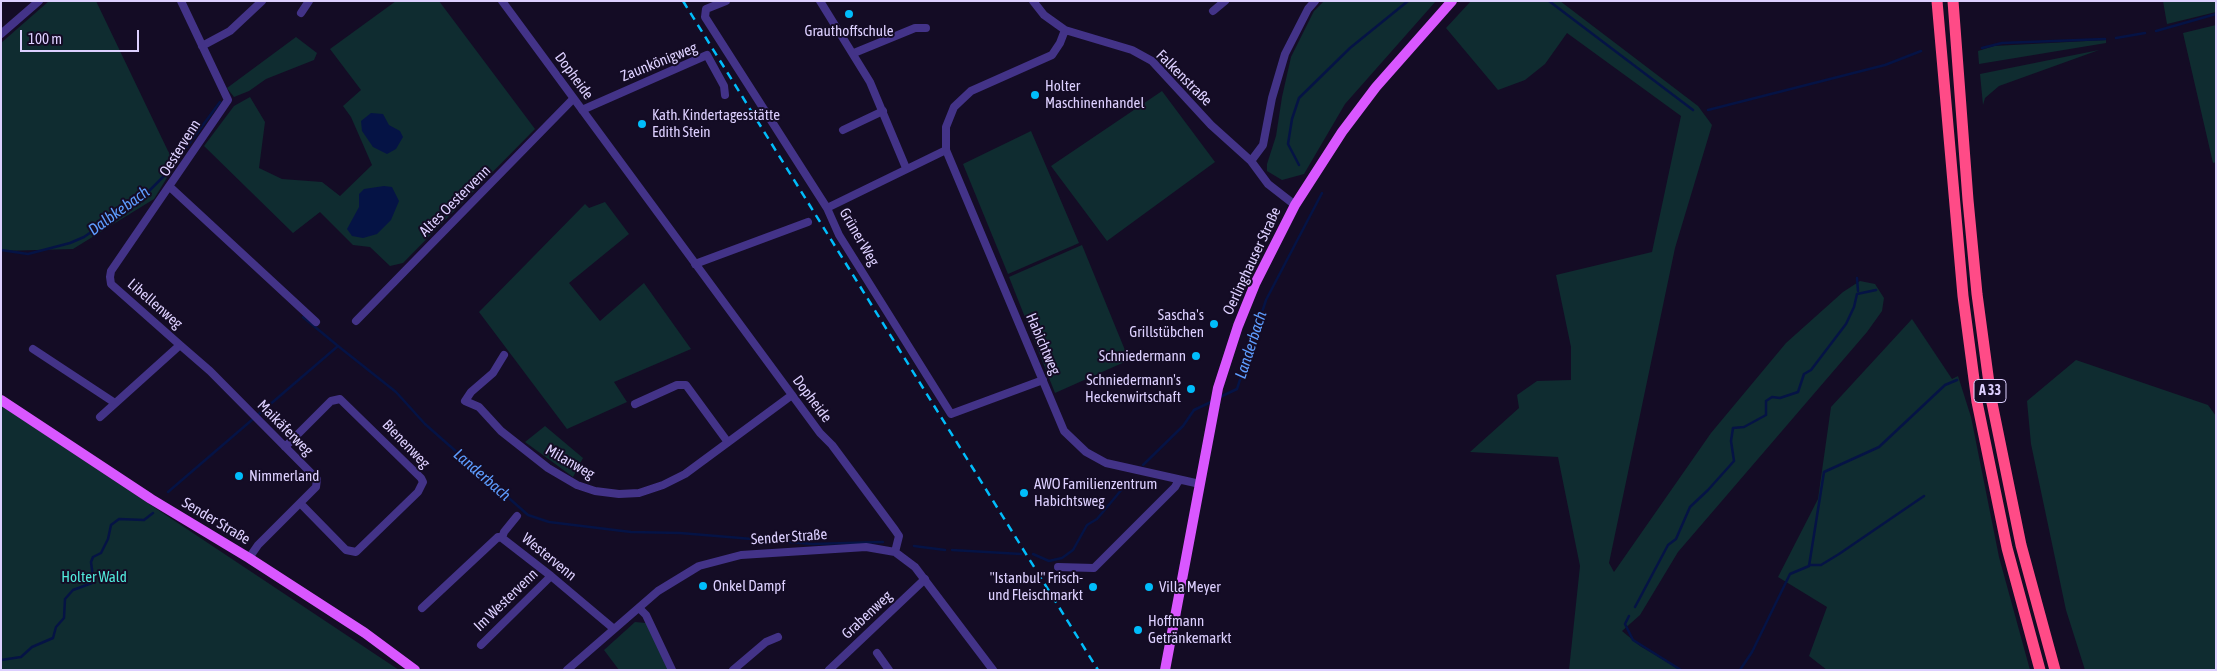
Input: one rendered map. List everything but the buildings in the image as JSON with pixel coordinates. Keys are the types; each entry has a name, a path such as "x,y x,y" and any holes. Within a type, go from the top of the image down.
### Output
{"highway":[{"name":"A 33","path":"1937,1 1963,296 1977,402 2007,548 2040,670"},
{"name":"A 33","path":"1953,1 1972,238 1991,398 2021,545 2055,670"}],"main road":[{"name":"Oerlinghauser Straße","path":"1165,670 1218,388 1238,326 1255,284 1296,204 1354,116 1452,1"},
{"name":"Sender Straße","path":"1,400 150,499 249,558 365,633 415,670"}],"street":[{"path":"1,34 39,1"},
{"name":"Oestervenn","path":"181,1 228,100 170,187 316,322"},
{"path":"202,46 230,31 262,1"},
{"path":"301,13 309,1"},
{"name":"Dopheide","path":"502,1 792,395 895,530 898,536 896,552"},
{"name":"Grüner Weg","path":"726,1 706,10 705,17 827,208 839,235 952,414 1044,380"},
{"path":"820,1 854,53 870,82 906,168"},
{"name":"Falkenstraße","path":"1033,1 1044,15 1065,30 1132,50 1152,61 1211,125 1251,161 1268,184 1296,204"},
{"path":"1213,11 1225,1"},
{"path":"1303,1 1308,8"},
{"path":"1251,161 1263,145 1274,90 1285,54 1308,8 1315,1"},
{"path":"854,53 915,28 926,28"},
{"name":"Habichtweg","path":"1065,30 1060,43 1052,55 971,91 954,107 946,126 946,150 1062,426 1086,452 1106,463 1125,469 1200,484"},
{"name":"Zaunkönigweg","path":"582,110 706,55 724,86 725,95"},
{"name":"Altes Oestervenn","path":"356,321 573,99"},
{"path":"843,130 883,111"},
{"path":"827,208 946,150"},
{"name":"Libellenweg","path":"100,417 180,344 111,284 110,277 111,271 170,187"},
{"path":"695,264 808,222"},
{"name":"Maikäferweg","path":"180,344 317,479 316,487 258,545 249,558"},
{"path":"33,349 116,403"},
{"name":"Milanweg","path":"504,355 492,373 470,392 465,400 479,407 501,431 548,468 577,485 595,491 619,494 650,490 685,474 727,441 792,395"},
{"path":"635,404 677,385 686,385 727,441"},
{"name":"Bienenweg","path":"285,447 331,401 340,399 421,478 422,482 418,492 356,552 346,550 300,503"},
{"path":"1058,567 1094,568 1175,487 1179,480"},
{"path":"502,538 504,532 517,516"},
{"name":"Westervenn","path":"422,608 494,540 502,538 614,629"},
{"name":"Sender Straße","path":"567,670 676,578 698,566 731,557 866,547 896,552 915,566 993,670"},
{"name":"Im Westervenn","path":"481,644 551,576"},
{"name":"Grabenweg","path":"829,670 925,579"},
{"path":"639,608 646,615 672,670"},
{"path":"733,670 766,642 778,637"},
{"path":"877,653 889,670"}],"green space":[{"path":"49,1 96,1 168,151 176,163 154,199 73,249 1,251 1,43"},
{"path":"396,1 439,1 535,129 403,263 390,266 370,247 353,245 320,212 293,233 204,146 234,106 250,97 265,122 259,168 282,179 322,182 340,196 372,165 351,117 343,106 361,90 330,49"},
{"path":"1324,1 1436,1 1345,104 1304,174 1282,180 1267,171 1267,164 1276,136 1291,57 1314,11"},
{"path":"1471,1 1560,1 1698,106 1712,125 1675,248 1609,563 1614,572 1711,433 1786,343 1843,292 1860,281 1875,284 1884,298 1882,311 1867,332 1678,552 1640,615 1622,631 1640,646 1681,670 1569,670 1580,566 1558,457 1470,452 1519,408 1517,395 1537,381 1571,380 1571,347 1556,275 1652,252 1681,116 1567,33 1545,64 1525,80 1498,90 1446,28"},
{"path":"2163,1 2216,1 2216,12 2167,24"},
{"path":"2216,25 2216,162 2213,163 2183,33"},
{"path":"296,37 317,53 314,60 266,79 249,91 234,97 227,88"},
{"path":"2106,40 2106,43 1979,64 1978,51 1994,46"},
{"path":"2099,50 1999,86 1985,98 1983,105 1980,74"},
{"path":"1162,91 1215,162 1107,241 1051,166"},
{"path":"1031,131 1079,243 1008,274 963,164"},
{"path":"605,202 629,234 569,283 600,321 644,283 691,349 614,382 627,402 567,429 479,312 585,204 589,208"},
{"path":"1082,245 1129,360 1055,393 1009,277"},
{"path":"1912,319 1952,379 1958,376 1971,417 1999,557 2030,670 1827,670 1809,656 1827,607 1778,577 1818,499 1831,407"},
{"path":"2076,360 2208,405 2216,416 2216,670 2085,670 2066,610 2031,444 2027,401"},
{"name":"Holter Wald","path":"1,405 62,446 399,670 1,670"},
{"path":"545,426 583,458 573,477 525,442"},
{"path":"635,622 646,623 669,670 619,670 604,650"}],"shaded area":[{"path":"371,113 383,114 389,125 400,131 403,137 396,149 387,154 373,147 362,131 361,121"},
{"path":"384,186 392,187 399,201 391,220 377,234 363,238 352,236 347,229 359,207 359,194 364,189"}],"waterway":[{"name":"Landerbach","path":"1299,165 1288,144 1292,119 1299,98 1350,48 1408,1"},
{"path":"1549,1 1693,110"},
{"path":"2156,31 2216,14"},
{"path":"2116,38 2145,33"},
{"path":"1982,48 2002,43 2105,39"},
{"path":"1708,110 1885,65 1921,51"},
{"name":"Dalbkebach","path":"177,160 220,102"},
{"name":"Dalbkebach","path":"1,250 28,254 70,243 84,237 146,194 173,167"},
{"name":"Landerbach","path":"1220,397 1237,389 1266,300 1322,193"},
{"path":"1857,278 1858,291"},
{"path":"1635,607 1668,545 1676,539 1690,507 1734,461 1731,441 1733,428 1744,427 1766,415 1766,401 1772,397 1780,398 1798,392 1804,374 1811,370 1846,324 1854,307 1857,294 1876,290"},
{"path":"303,317 338,346"},
{"name":"Landerbach","path":"168,492 338,346 396,392 425,424 528,515 549,522 631,532 680,533 813,544 883,542"},
{"path":"1740,670 1752,652 1790,574 1809,566 1824,472 1879,447 1945,385 1957,380"},
{"name":"Landerbach","path":"1143,465 1183,426 1194,410 1213,401"},
{"name":"Landerbach","path":"1033,554 1049,561 1062,558 1073,550 1087,525 1097,519 1128,482"},
{"path":"1809,565 1821,565 1924,496"},
{"name":"Landerbach","path":"1,660 21,657 32,647 53,638 56,627 64,618 65,599 73,590 92,583 91,562 93,557 101,553 108,539 111,525 119,519 144,520 153,513"},
{"name":"Landerbach","path":"914,546 945,550"},
{"name":"Landerbach","path":"952,550 1021,554"},
{"path":"1629,616 1625,624 1633,640 1681,670"}],"railway":[{"path":"683,1 1098,670"}],"place":[{"name":"Grauthoffschule","path":"849,14"},
{"name":"Holter Maschinenhandel","path":"1035,95"},
{"name":"Kath. Kindertagesstätte Edith Stein","path":"642,124"},
{"name":"Sascha's Grillstübchen","path":"1214,324"},
{"name":"Schniedermann","path":"1196,356"},
{"name":"Schniedermann's Heckenwirtschaft","path":"1191,389"},
{"name":"Nimmerland","path":"239,476"},
{"name":"AWO Familienzentrum Habichtsweg","path":"1024,493"},
{"name":"Onkel Dampf","path":"703,586"},
{"name":"\"Istanbul\" Frisch- und Fleischmarkt","path":"1093,587"},
{"name":"Villa Meyer","path":"1149,587"},
{"name":"Hoffmann Getränkemarkt","path":"1138,630"}]}
